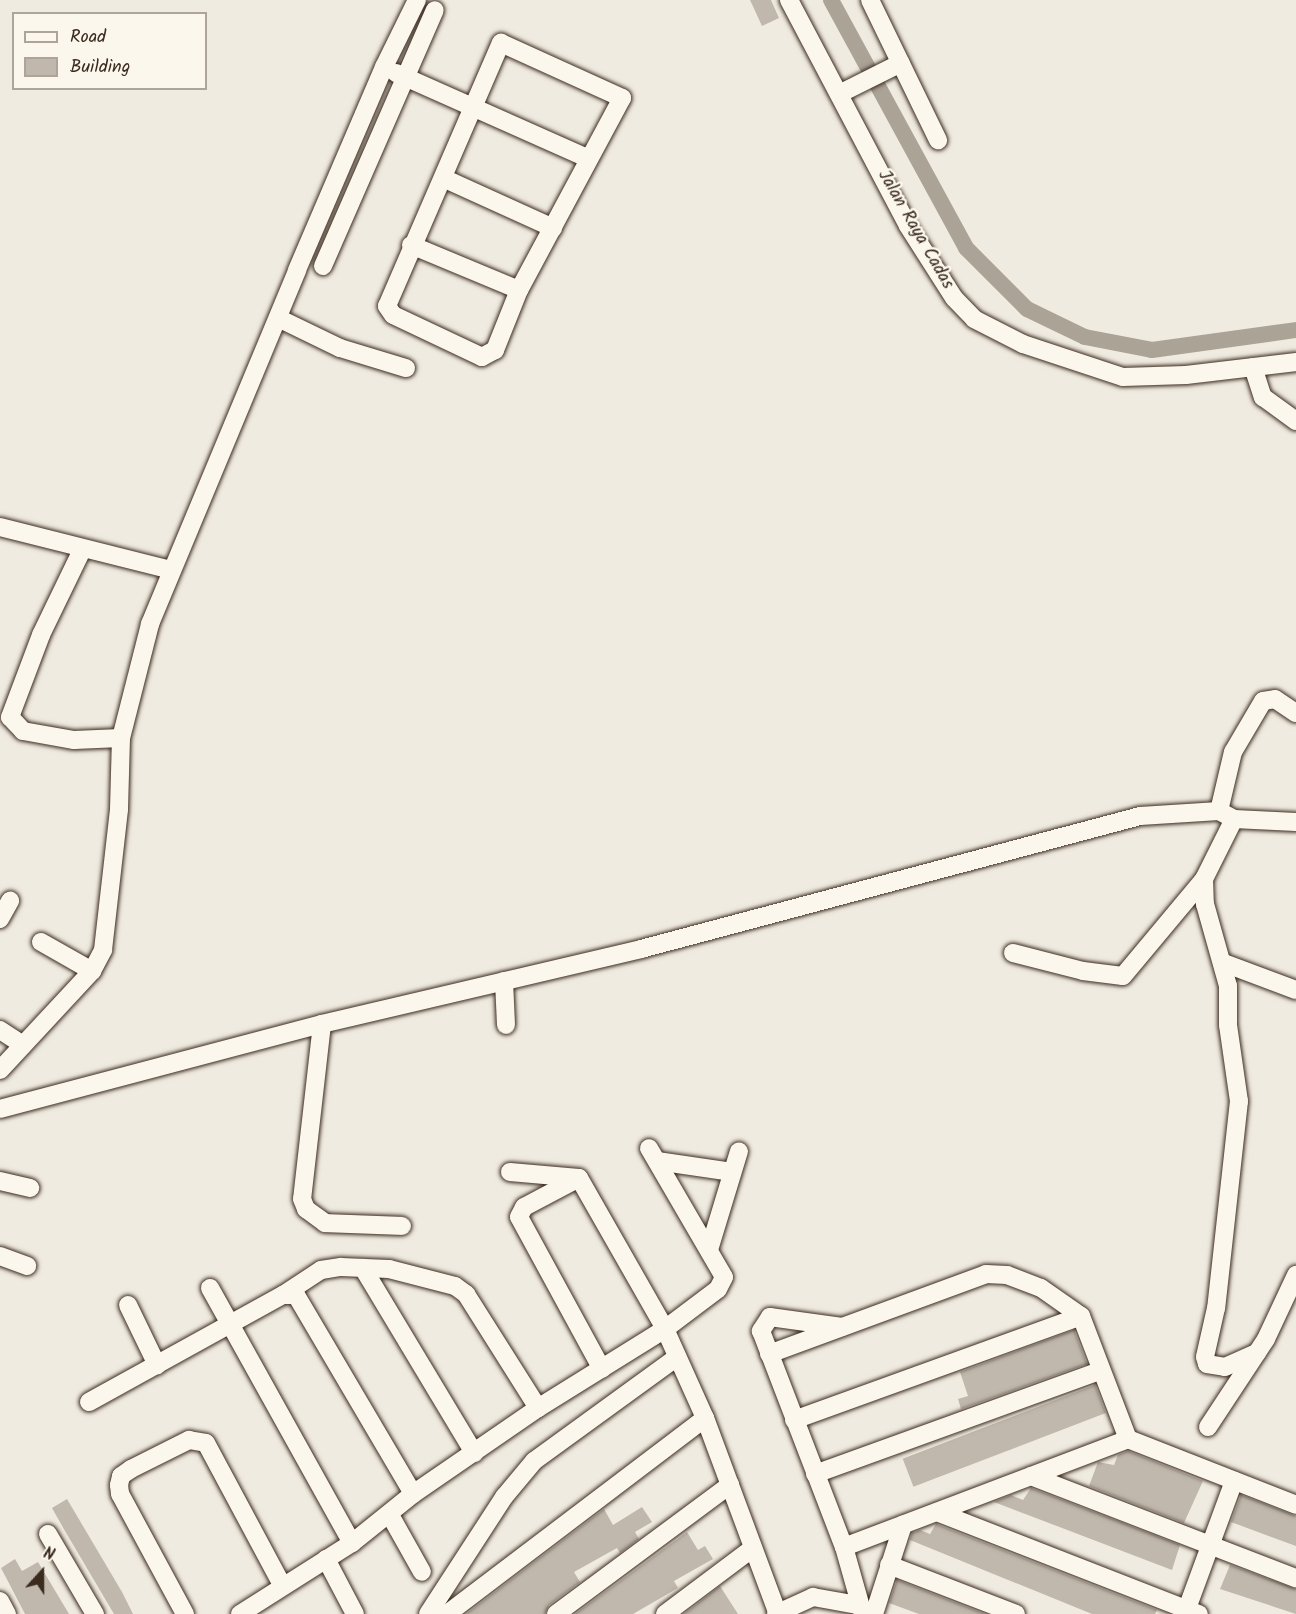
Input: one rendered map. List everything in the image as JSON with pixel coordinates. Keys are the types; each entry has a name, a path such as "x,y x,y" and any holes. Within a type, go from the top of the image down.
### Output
{"street":[{"path":"0,1070 92,971 103,950 107,926 122,738 150,624 384,67 417,0"},
{"name":"Jalan Raya Cadas","path":"789,0 847,90 908,226 954,298 974,319 1023,345 1123,377 1296,362"},
{"path":"870,0 898,65 938,140"},
{"path":"323,266 435,10"},
{"path":"501,43 617,92 620,102 519,290 495,350 482,357 388,312 388,300 473,106 501,43"},
{"path":"847,90 898,65"},
{"path":"384,67 589,159"},
{"path":"443,178 553,228"},
{"path":"411,245 519,290"},
{"path":"278,318 340,348 406,368"},
{"path":"1253,367 1263,397 1296,421"},
{"path":"0,527 82,550 171,570"},
{"path":"82,550 41,635 10,717 23,731 74,740 122,738"},
{"path":"1013,953 1083,971 1124,976 1204,879 1226,815 1233,753 1263,700 1275,699 1296,713"},
{"path":"0,1109 322,1024 641,949 1140,816 1226,815 1296,822"},
{"path":"1204,879 1205,904 1224,963 1239,1126 1226,1199 1216,1308 1205,1357 1207,1364 1225,1367 1257,1353"},
{"path":"0,919 10,901"},
{"path":"41,942 92,971"},
{"path":"1224,963 1296,990"},
{"path":"504,981 506,1025"},
{"path":"322,1024 302,1199 306,1209 325,1223 402,1226"},
{"path":"0,1030 23,1046"},
{"path":"709,1250 739,1151"},
{"path":"240,1614 267,1606 282,1585 352,1542 390,1515 413,1494 538,1408 664,1329 723,1285 724,1277 653,1155 732,1172"},
{"path":"510,1172 579,1178"},
{"path":"579,1178 664,1329 705,1418 777,1614 813,1597 865,1611"},
{"path":"579,1178 524,1207 519,1217 603,1369"},
{"path":"0,1181 30,1188"},
{"path":"0,1256 27,1266"},
{"path":"89,1402 228,1326 321,1270 363,1268 431,1277 466,1294 538,1408"},
{"path":"363,1268 474,1453"},
{"path":"769,1354 987,1274 999,1273 1034,1284 1081,1316 1100,1371 1128,1439"},
{"path":"1208,1427 1257,1353 1296,1275"},
{"path":"210,1288 228,1326 352,1542"},
{"path":"283,1294 299,1298 413,1494"},
{"path":"128,1305 157,1365"},
{"path":"794,1420 1081,1316"},
{"path":"844,1328 770,1317 761,1331 844,1547 865,1611"},
{"path":"428,1614 504,1497 534,1461 677,1357"},
{"path":"815,1474 1100,1371"},
{"path":"447,1614 705,1418"},
{"path":"844,1547 1128,1439 1296,1505"},
{"path":"185,1614 120,1494 119,1485 121,1476 131,1469 189,1440 206,1443 282,1585"},
{"path":"1031,1476 1296,1578"},
{"path":"937,1512 1190,1612 1210,1546 1234,1481"},
{"path":"555,1614 730,1485"},
{"path":"390,1515 422,1572"},
{"path":"865,1611 890,1565 903,1525"},
{"path":"48,1534 95,1614"},
{"path":"665,1614 753,1548"},
{"path":"326,1559 355,1614"},
{"path":"890,1565 1016,1614"},
{"path":"0,1601 7,1614"}],"building":[{"path":"750,0 771,0 779,18 762,26"},
{"path":"1074,1330 1087,1364 961,1409 958,1399 968,1396 960,1372"},
{"path":"1095,1385 1106,1413 913,1487 903,1459"},
{"path":"1128,1451 1203,1481 1184,1523 1089,1486 1098,1462 1114,1465 1118,1455"},
{"path":"1031,1488 1180,1545 1172,1570 994,1502 1011,1495 1023,1500"},
{"path":"1241,1495 1296,1516 1296,1546 1231,1522"},
{"path":"67,1499 133,1614 114,1614 65,1531 52,1508"},
{"path":"642,1507 652,1522 635,1532 639,1539 620,1553 617,1548 574,1572 580,1582 549,1605 545,1614 466,1614 604,1509 613,1525"},
{"path":"936,1524 1157,1610 1155,1614 1092,1614 910,1540 912,1533 920,1530 930,1534"},
{"path":"687,1532 698,1550 705,1546 713,1559 674,1581 678,1588 633,1614 575,1614"},
{"path":"15,1559 22,1571 38,1562 69,1614 25,1614 1,1568"},
{"path":"1230,1565 1296,1589 1296,1614 1220,1589"},
{"path":"897,1580 985,1614 919,1614 889,1603"},
{"path":"720,1586 738,1614 684,1614"}],"waterway":[{"path":"831,0 966,248 1027,309 1085,337 1152,350 1296,330"}]}
